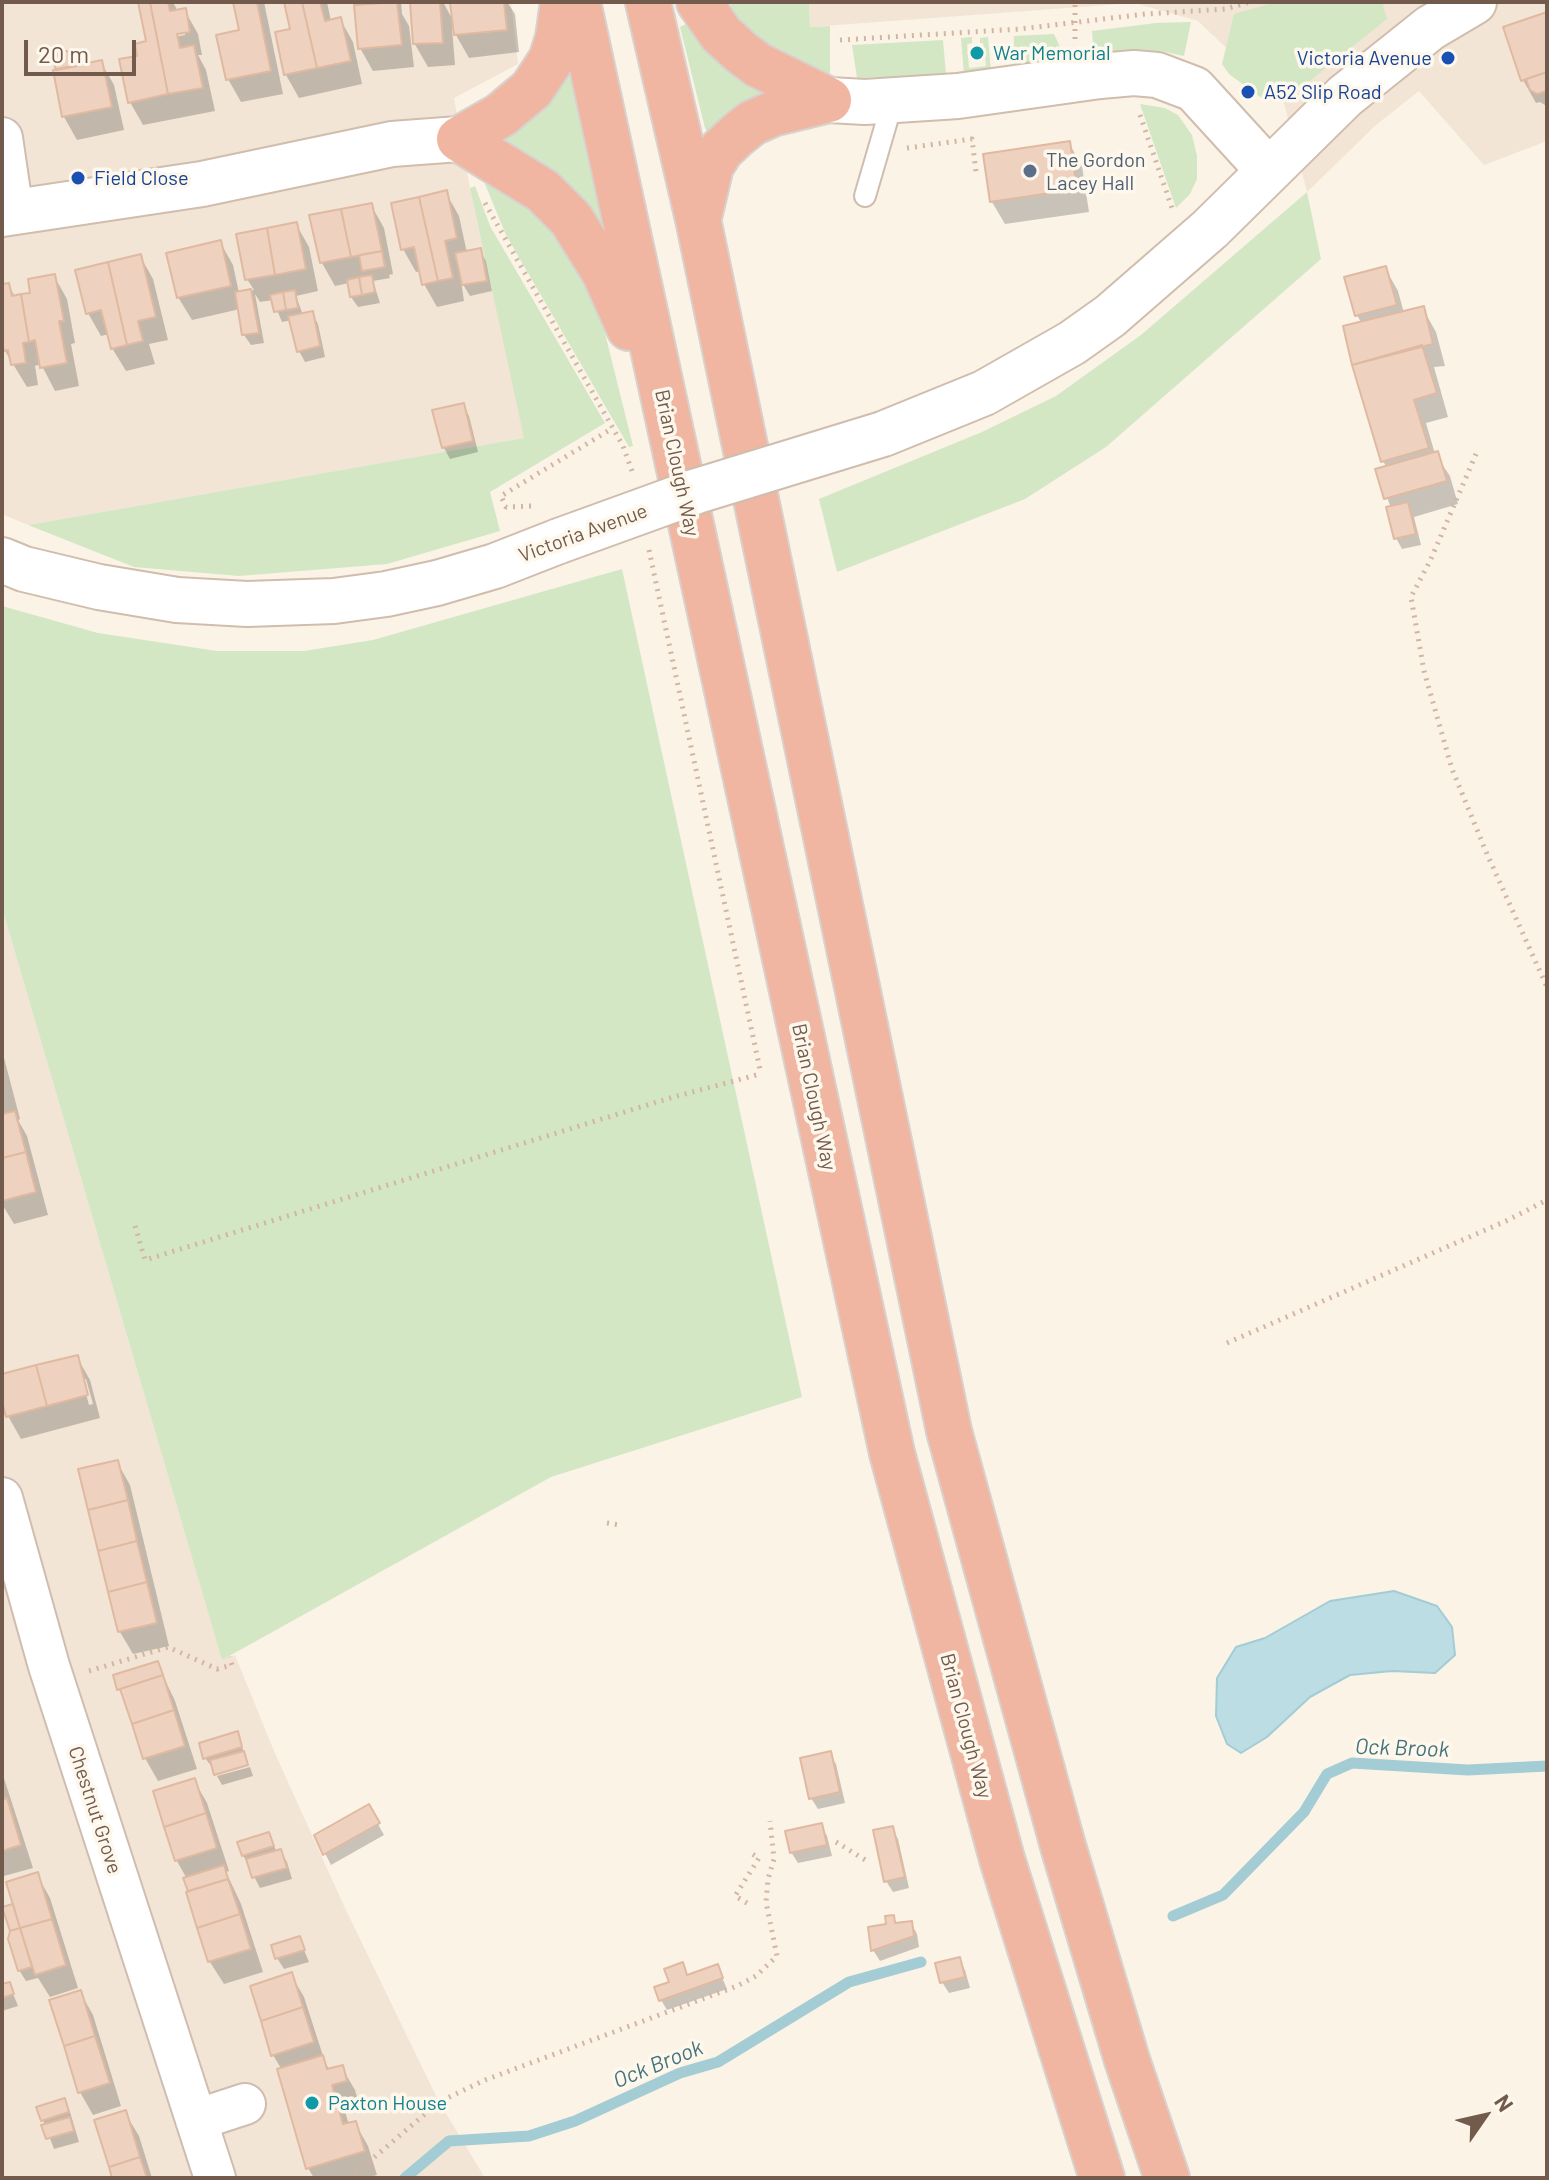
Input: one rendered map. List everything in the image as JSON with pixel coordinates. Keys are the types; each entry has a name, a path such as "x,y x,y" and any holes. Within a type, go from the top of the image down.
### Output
{"highway":[{"path":"563,2 551,60 532,89 501,115 459,139 543,191 571,219 604,272 664,405"},
{"name":"Brian Clough Way","path":"578,2 892,1453 1002,1859 1102,2178"},
{"path":"648,2 698,219 949,1431 1063,1846 1127,2060 1167,2178"},
{"path":"699,2 721,34 742,53 758,65 829,100"},
{"path":"698,219 711,166 729,142 752,123 772,114 829,100"}],"street":[{"name":"Victoria Avenue","path":"2,560 24,569 99,587 177,600 247,604 334,601 386,594 495,566 697,491 883,434 984,393 1027,370 1110,316 1186,250 1345,96 1430,28 1474,2"},
{"path":"829,100 865,102 958,96 1126,74 1157,75 1194,89 1268,170"},
{"path":"2,138 8,213 202,184 392,144 459,139"},
{"name":"Chestnut Grove","path":"2,1498 10,1566 54,1681 215,2178"},
{"path":"196,2120 245,2104"}],"lane":[{"path":"865,196 893,100"}],"path":[{"path":"840,40 1020,29 1145,14 1225,9 1250,2"},
{"path":"1126,74 1186,250"},
{"path":"876,152 972,139 976,172"},
{"path":"484,200 613,428 627,454 634,478"},
{"path":"506,507 501,496 613,428"},
{"path":"1476,454 1431,559 1411,597 1424,671 1452,769 1547,987"},
{"path":"647,539 761,1074"},
{"path":"135,1226 145,1260 670,1098 779,1071 810,1076"},
{"path":"1227,1343 1506,1221 1547,1200"},
{"path":"607,1523 619,1525"},
{"path":"54,1681 168,1647 217,1669 232,1665 229,1657"},
{"path":"350,2178 439,2102 485,2080 737,1986 774,1961 777,1956 766,1902 774,1859 770,1821"},
{"path":"836,1842 867,1861"},
{"path":"747,1903 735,1896 759,1858 749,1852"}],"shaded area":[{"path":"2,2 511,2 518,64 454,98 470,188 525,438 28,525 2,514"},
{"path":"809,2 1547,2 1547,141 1484,165 1419,91 1376,125 1307,192 1284,103 1198,21 1135,3 810,27"},
{"path":"2,908 222,1659 235,1655 274,1751 344,1906 439,2102 485,2178 2,2178"}],"green space":[{"path":"731,2 809,2 810,27 830,26 830,74 796,68 729,22"},
{"path":"1276,2 1382,2 1387,19 1296,92 1273,101 1260,97 1229,74 1222,64 1234,14"},
{"path":"692,21 765,86 767,97 712,139 705,128 680,27"},
{"path":"1191,22 1184,56 1160,51 1094,55 1092,31"},
{"path":"1054,34 1066,60 1013,68 1014,36"},
{"path":"972,37 972,43 967,44 969,68 986,66 980,38 988,37 991,72 964,75 961,38"},
{"path":"943,40 946,75 857,78 852,45"},
{"path":"567,60 610,245 509,154 503,134"},
{"path":"1140,104 1165,108 1178,115 1192,135 1197,156 1197,179 1190,194 1176,208"},
{"path":"485,184 493,185 553,218 598,305 633,446 629,447 506,235"},
{"path":"475,186 490,226 605,423 490,492 500,531 387,564 239,576 134,567 28,525 524,438 470,188"},
{"path":"1307,192 1321,259 1106,447 1025,499 837,572 819,499 982,432 1056,396 1141,335"},
{"path":"622,569 802,1397 551,1477 222,1660 2,908 2,606 98,633 217,651 304,651 373,640"}],"water":[{"path":"1394,1591 1437,1606 1452,1627 1455,1655 1435,1673 1392,1671 1350,1675 1310,1697 1267,1737 1241,1753 1227,1744 1216,1716 1217,1678 1236,1647 1265,1638 1330,1601"}],"building":[{"path":"138,2 150,2 168,94 128,103 119,59 137,56 135,44 146,41"},
{"path":"150,2 168,2 170,11 186,8 190,32 177,34 180,48 194,45 203,88 168,94"},
{"path":"233,2 257,2 271,71 226,80 216,35 239,30"},
{"path":"284,2 302,2 317,68 284,75 275,32 290,29"},
{"path":"302,2 320,2 325,21 341,17 351,61 317,68"},
{"path":"397,2 402,45 358,49 354,5"},
{"path":"410,2 440,2 443,43 413,44"},
{"path":"450,2 504,2 507,30 454,35"},
{"path":"1547,12 1547,72 1521,81 1503,27"},
{"path":"67,51 75,55 77,66 56,70 53,60 59,53"},
{"path":"102,60 112,107 62,117 53,70"},
{"path":"1547,72 1547,91 1537,94 1530,90 1526,79"},
{"name":"The Gordon Lacey Hall","path":"1070,141 1077,189 990,202 983,154"},
{"path":"447,190 457,238 445,241 453,278 438,281 419,197"},
{"path":"419,197 438,281 422,285 414,247 401,250 391,203"},
{"path":"372,203 382,251 351,257 341,209"},
{"path":"341,209 351,257 320,263 309,215"},
{"path":"297,222 306,269 275,275 267,228"},
{"path":"267,228 275,275 245,280 236,234"},
{"path":"221,240 231,286 177,298 166,253"},
{"path":"481,248 487,281 462,285 455,253"},
{"path":"382,251 385,267 362,271 359,255"},
{"path":"141,254 156,317 138,321 143,341 127,345 108,262"},
{"path":"108,262 127,345 111,349 101,310 86,314 75,270"},
{"path":"1386,266 1397,305 1355,316 1344,277"},
{"path":"55,274 64,321 59,321 67,363 40,368 35,340 29,342 21,294 30,293 28,279"},
{"path":"372,275 375,292 362,295 359,277"},
{"path":"359,277 362,295 350,297 347,280"},
{"path":"9,283 12,296 21,294 29,342 23,343 26,363 11,365 8,350 4,351 2,342 2,284"},
{"path":"251,289 259,333 242,335 235,292"},
{"path":"295,290 298,308 286,310 283,292"},
{"path":"283,292 286,310 274,312 270,295"},
{"path":"1424,306 1433,344 1352,365 1343,326"},
{"path":"313,311 320,346 297,352 288,316"},
{"path":"1422,345 1437,393 1414,400 1429,448 1381,462 1352,365"},
{"path":"464,403 473,441 442,448 432,410"},
{"path":"1438,451 1447,481 1384,499 1375,469"},
{"path":"1408,502 1416,534 1394,539 1386,507"},
{"path":"15,1111 26,1152 2,1158 2,1114"},
{"path":"26,1152 36,1192 2,1201 2,1158"},
{"path":"78,1355 88,1395 47,1406 36,1365"},
{"path":"36,1365 47,1406 6,1417 2,1401 2,1374"},
{"path":"118,1460 128,1500 88,1510 78,1469"},
{"path":"128,1500 137,1541 98,1551 88,1510"},
{"path":"137,1541 147,1582 108,1592 98,1551"},
{"path":"147,1582 157,1623 118,1632 108,1592"},
{"path":"158,1661 163,1675 117,1690 113,1675"},
{"path":"163,1675 174,1710 132,1724 120,1689"},
{"path":"174,1710 185,1746 143,1759 132,1724"},
{"path":"238,1731 242,1747 203,1759 199,1743"},
{"path":"244,1751 248,1765 214,1775 210,1760"},
{"path":"831,1751 840,1792 809,1799 800,1758"},
{"path":"195,1778 206,1813 164,1827 153,1791"},
{"path":"7,1798 21,1845 2,1851 2,1800"},
{"path":"369,1804 380,1823 323,1855 314,1835"},
{"path":"206,1813 217,1848 175,1861 164,1827"},
{"path":"822,1823 827,1845 790,1853 785,1831"},
{"path":"893,1826 905,1877 884,1882 873,1830"},
{"path":"269,1832 274,1846 242,1856 237,1842"},
{"path":"281,1849 287,1868 252,1878 246,1859"},
{"path":"224,1865 228,1879 188,1891 183,1878"},
{"path":"38,1872 52,1919 20,1928 6,1882"},
{"path":"228,1879 240,1914 197,1928 186,1892"},
{"path":"13,1904 20,1928 10,1931 2,1907"},
{"path":"240,1914 251,1949 208,1962 197,1928"},
{"path":"894,1915 895,1923 912,1921 914,1936 871,1951 868,1927 886,1924 885,1916"},
{"path":"52,1919 66,1965 35,1975 20,1928"},
{"path":"20,1928 32,1967 18,1971 8,1939 10,1931"},
{"path":"300,1936 305,1950 275,1959 271,1945"},
{"path":"960,1957 965,1977 940,1983 935,1963"},
{"path":"683,1962 687,1975 718,1964 723,1978 659,2001 654,1987 669,1982 664,1969"},
{"path":"292,1972 303,2007 261,2021 250,1986"},
{"path":"10,1982 14,1994 2,1998 2,1984"},
{"path":"81,1990 95,2036 64,2046 49,2000"},
{"path":"303,2007 314,2042 271,2056 261,2021"},
{"path":"95,2036 110,2083 78,2093 64,2046"},
{"name":"Paxton House","path":"323,2055 327,2069 343,2065 347,2081 332,2085 343,2124 356,2121 365,2151 306,2169 277,2069"},
{"path":"65,2098 69,2112 41,2121 36,2107"},
{"path":"126,2110 140,2157 109,2167 94,2120"},
{"path":"70,2117 74,2131 46,2139 41,2125"},
{"path":"140,2157 147,2178 112,2178 109,2167"}],"waterway":[{"name":"Ock Brook","path":"1173,1916 1223,1895 1304,1812 1327,1774 1352,1763 1468,1770 1547,1766"},
{"name":"Ock Brook","path":"405,2178 449,2141 529,2136 575,2121 680,2073 718,2062 849,1982 921,1962"}],"place":[{"name":"War Memorial","path":"977,53"},
{"name":"Victoria Avenue","path":"1448,58"},
{"name":"A52 Slip Road","path":"1248,92"},
{"name":"The Gordon Lacey Hall","path":"1030,171"},
{"name":"Field Close","path":"78,178"},
{"name":"Paxton House","path":"312,2103"}]}
